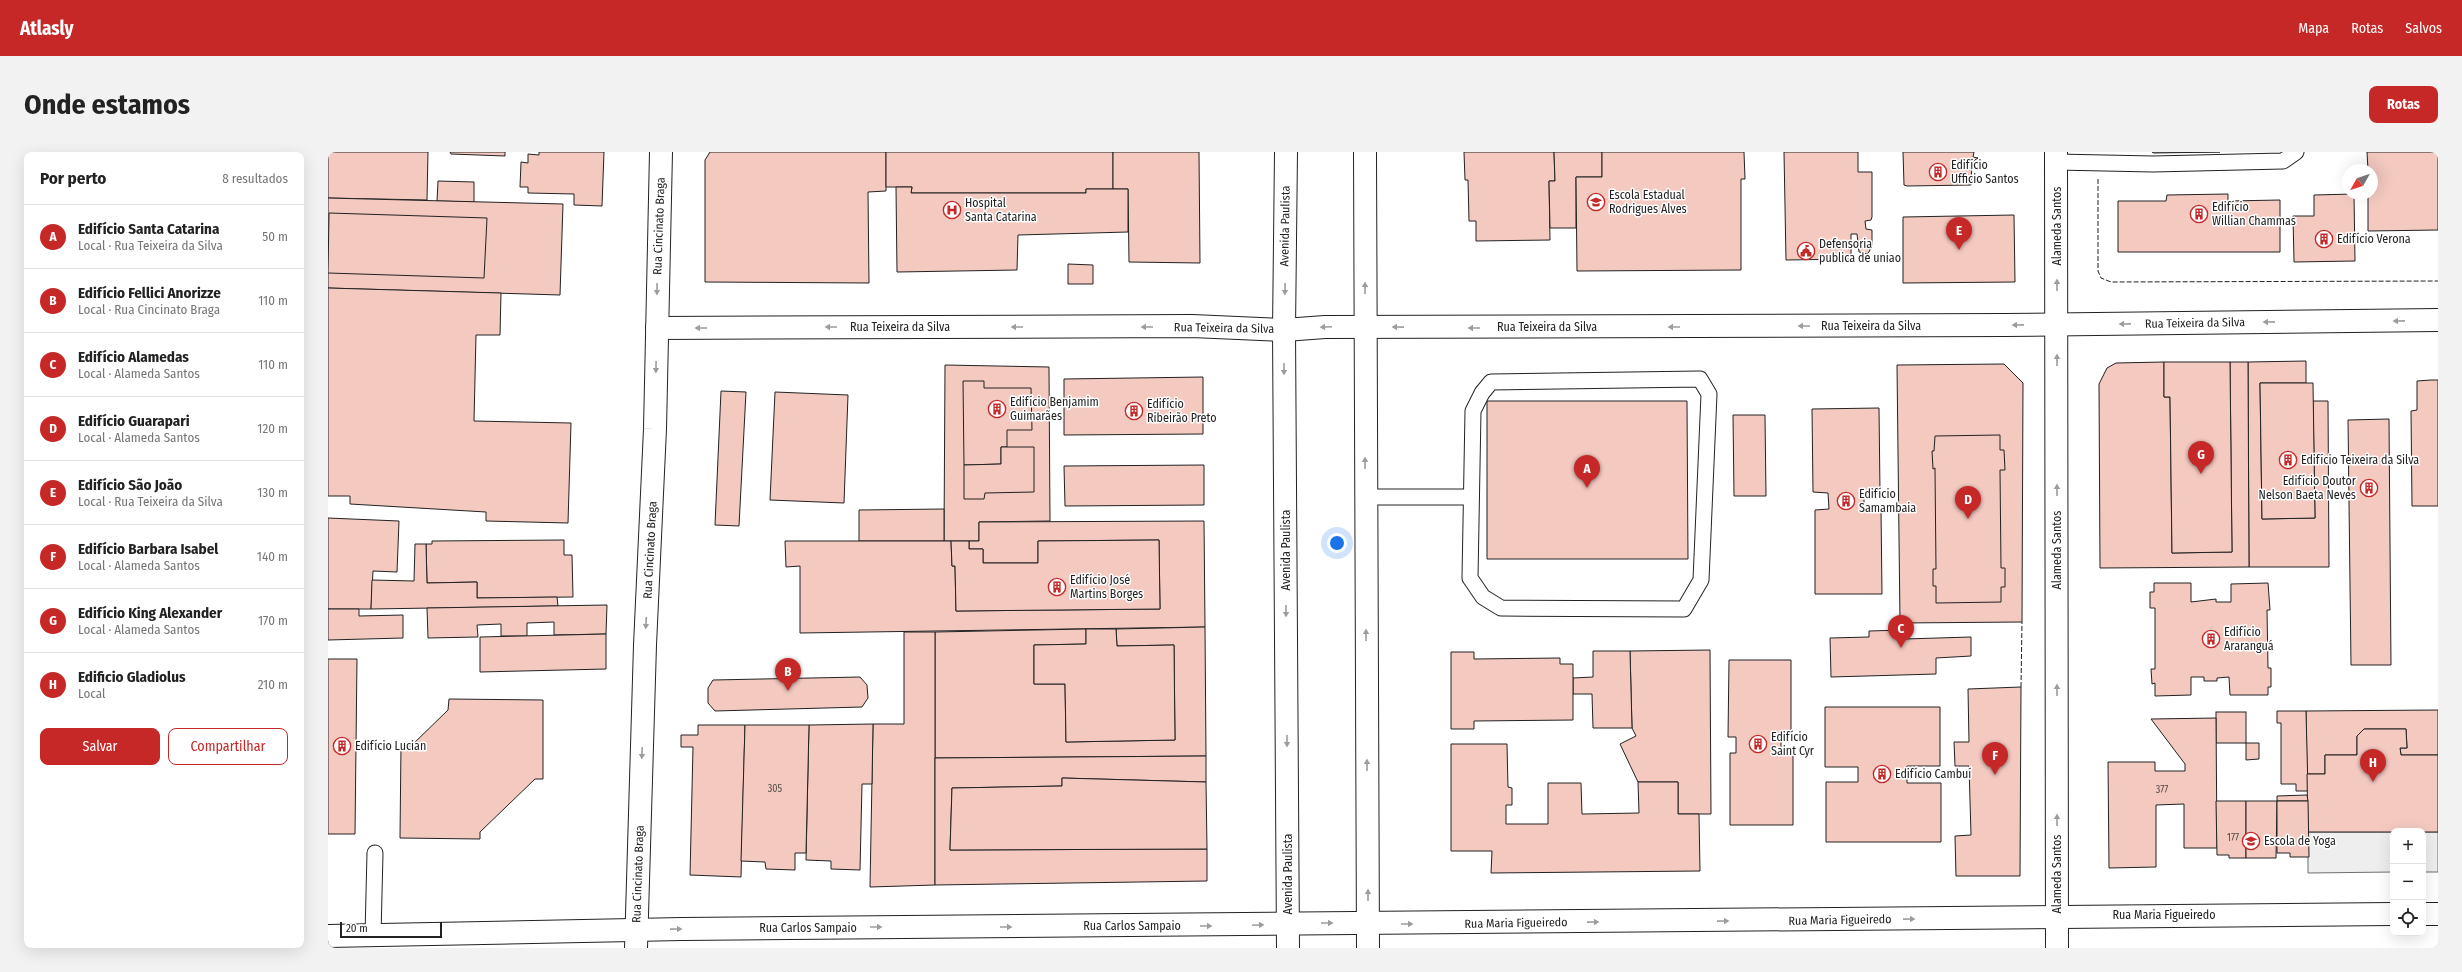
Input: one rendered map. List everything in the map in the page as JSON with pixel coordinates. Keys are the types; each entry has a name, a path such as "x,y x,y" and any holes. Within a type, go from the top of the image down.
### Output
{"street":[{"name":"Rua Cincinato Braga","path":"636,939 657,328 661,152"},
{"name":"Avenida Paulista","path":"1286,152 1284,330 1288,948"},
{"path":"1365,152 1368,948"},
{"name":"Alameda Santos","path":"2056,157 2057,948"},
{"name":"Rua Teixeira da Silva","path":"657,328 1192,326 1284,330 1365,327 2057,324 2438,320"},
{"name":"Rua Maria Figueiredo","path":"1288,924 2002,918 2057,915 2390,914"},
{"path":"2426,914 2438,914"},
{"name":"Rua Carlos Sampaio","path":"328,936 373,934 636,939 1288,924"}],"lane":[{"path":"2056,157 2153,164 2283,161 2296,152"},
{"path":"1700,379 1705,385 1709,394 1701,580 1684,609 1501,608 1483,597 1470,578 1471,497 1473,411 1482,393 1491,382 1700,379"},
{"path":"1366,497 1471,497"},
{"path":"373,934 375,853"}],"shaded area":[{"path":"2308,832 2390,832 2390,872 2308,873"},
{"path":"2426,832 2438,832 2438,872 2426,872"}],"building":[{"path":"328,152 428,152 427,200 328,198"},
{"path":"450,152 505,152 505,156 451,154"},
{"path":"539,152 604,152 602,206 574,205 574,194 528,193 528,187 520,187 521,162 528,163 528,154 539,155"},
{"path":"710,152 886,152 886,191 868,192 869,283 705,282 705,160"},
{"path":"886,152 1113,152 1113,189 1086,189 1086,193 911,193 912,187 886,187"},
{"path":"1113,152 1199,152 1200,263 1129,262 1128,189 1113,189"},
{"path":"1464,152 1554,152 1555,181 1549,181 1550,240 1476,241 1476,221 1469,221 1468,180 1465,180"},
{"path":"1554,152 1602,152 1602,177 1576,177 1576,228 1550,228 1549,181 1555,181"},
{"path":"1602,152 1744,152 1745,179 1741,179 1741,270 1577,271 1576,177 1602,177"},
{"path":"1784,152 1858,152 1858,172 1872,172 1872,217 1871,220 1865,221 1866,229 1872,230 1872,245 1867,254 1859,252 1857,234 1851,234 1851,259 1786,260"},
{"name":"Edifício Ufficio Santos","path":"1903,152 1974,152 1973,157 1978,158 1972,162 1971,185 1904,185"},
{"path":"2152,152 2220,152 2154,153"},
{"path":"2367,152 2438,152 2438,230 2368,231 2368,200 2378,200 2378,164 2368,164"},
{"path":"438,181 474,182 474,202 437,201"},
{"path":"896,187 912,187 911,193 1086,193 1086,189 1128,189 1128,232 1018,235 1017,270 897,272"},
{"name":"Edifício Willian Chammas","path":"2228,194 2228,201 2280,200 2280,252 2118,252 2118,201 2166,201 2167,195"},
{"name":"Edifício Verona","path":"2342,194 2342,200 2354,200 2355,261 2294,262 2293,216 2314,216 2314,195"},
{"path":"328,198 563,204 560,295 328,288"},
{"path":"329,213 487,218 484,278 328,273"},
{"path":"2014,215 2015,282 1903,283 1903,217"},
{"path":"1068,264 1093,265 1093,284 1068,284"},
{"path":"328,288 501,293 500,335 476,335 474,421 571,423 568,523 486,521 486,512 350,504 350,496 328,496"},
{"path":"2306,361 2306,383 2260,383 2262,519 2315,518 2313,401 2328,401 2329,567 2249,567 2248,362"},
{"path":"2164,362 2164,397 2170,397 2172,553 2232,552 2230,362 2248,362 2249,567 2100,568 2099,384 2107,368 2116,363"},
{"path":"2164,362 2230,362 2232,552 2172,553 2170,397 2164,397"},
{"path":"2004,364 2023,383 2022,622 1900,623 1897,365"},
{"path":"945,365 1049,367 1050,521 979,522 979,541 944,541"},
{"name":"Edifício Ribeirão Preto","path":"1203,377 1203,434 1064,435 1064,379"},
{"path":"2438,380 2438,506 2412,506 2411,411 2417,410 2417,381"},
{"name":"Edifício Benjamim Guimarães","path":"963,381 984,381 984,388 1031,388 1032,430 1007,430 1007,447 1001,447 1001,464 964,465"},
{"name":"Edifício Teixeira da Silva","path":"2260,383 2313,383 2315,518 2262,519"},
{"path":"721,391 746,392 739,526 715,525"},
{"path":"775,392 848,395 844,503 770,500"},
{"path":"1487,401 1687,401 1688,559 1487,559"},
{"name":"Edifício Samambaia","path":"1879,408 1880,493 1864,493 1864,509 1881,509 1882,594 1815,594 1815,510 1829,509 1828,493 1813,492 1812,409"},
{"path":"1733,415 1765,415 1766,496 1734,496"},
{"name":"Edifício Doutor Nelson Baeta Neves","path":"2389,419 2391,665 2351,665 2348,420"},
{"path":"2000,435 2000,450 2004,450 2005,470 2000,470 2001,568 2005,568 2005,587 2001,587 2001,602 1936,603 1936,586 1933,586 1933,569 1936,569 1935,468 1933,469 1932,451 1934,451 1935,436"},
{"path":"1001,447 1034,447 1034,492 985,493 984,499 964,499 964,465 1001,464"},
{"path":"1204,465 1204,505 1065,506 1064,466"},
{"path":"944,509 944,541 859,541 859,510"},
{"path":"328,518 399,521 397,572 373,571 371,609 328,609"},
{"path":"1204,521 1205,627 800,633 800,566 786,567 785,541 951,541 952,566 955,566 956,611 1160,609 1159,540 1038,541 1038,563 983,563 983,549 969,549 969,541 979,541 979,522"},
{"path":"564,540 564,555 572,555 573,597 477,598 477,582 427,583 426,544 432,544 432,541"},
{"name":"Edifício José Martins Borges","path":"1159,540 1160,609 956,611 955,566 952,566 951,541 969,541 969,549 983,549 983,563 1038,563 1038,541"},
{"path":"415,544 426,544 427,583 477,582 477,598 557,597 558,606 371,609 372,580 414,581"},
{"name":"Edifício Araranguá","path":"2154,583 2191,583 2191,602 2216,599 2216,602 2231,602 2231,584 2268,583 2270,610 2267,610 2268,668 2271,668 2271,687 2268,687 2268,695 2230,695 2229,677 2217,678 2217,681 2204,681 2204,677 2191,677 2191,695 2155,696 2155,683 2152,684 2151,669 2155,669 2155,608 2150,608 2150,592 2154,592"},
{"path":"607,605 606,634 554,635 554,622 527,623 527,636 501,636 501,624 477,625 478,637 428,638 427,608"},
{"path":"328,609 359,609 359,616 403,615 403,638 328,640"},
{"path":"1205,627 1206,756 935,758 935,632 1086,629 1086,644 1034,645 1034,684 1065,684 1066,742 1175,740 1174,645 1117,646 1116,629"},
{"path":"1086,629 1116,629 1117,646 1174,645 1175,740 1066,742 1065,684 1034,684 1034,645 1086,644"},
{"path":"1904,630 1904,639 1971,637 1971,656 1936,658 1936,674 1831,677 1830,638 1869,637 1869,631"},
{"path":"904,632 935,632 935,885 870,887 873,724 904,724"},
{"path":"606,634 606,669 480,672 480,637"},
{"path":"1710,650 1711,814 1678,814 1678,782 1638,782 1620,744 1636,736 1632,728 1630,651"},
{"path":"1593,651 1630,651 1632,728 1593,728 1592,694 1573,694 1573,678 1593,677"},
{"path":"1451,652 1474,652 1474,659 1560,658 1560,664 1573,664 1573,720 1474,721 1474,729 1451,729"},
{"name":"Edifício Lucian","path":"328,659 357,659 355,834 328,834"},
{"name":"Edifício Saint Cyr","path":"1729,660 1791,660 1791,735 1781,735 1781,751 1793,751 1793,825 1730,825 1730,753 1736,753 1736,737 1728,737"},
{"path":"860,677 867,685 868,698 862,707 715,711 708,703 708,688 713,680"},
{"path":"2021,687 2020,876 1956,876 1955,836 1971,835 1969,766 1955,766 1954,742 1969,742 1968,689"},
{"path":"449,699 543,700 543,779 535,779 480,832 480,839 400,838 401,745 411,746 448,710"},
{"name":"Edifício Cambuí","path":"1825,707 1940,707 1940,766 1907,766 1907,783 1941,783 1941,842 1826,842 1826,782 1858,782 1858,767 1825,767"},
{"path":"2438,710 2438,755 2401,755 2400,748 2407,748 2406,729 2364,729 2357,736 2357,755 2325,755 2325,774 2307,774 2306,711"},
{"path":"2277,711 2306,711 2308,791 2296,791 2296,784 2281,784 2281,723 2277,723"},
{"path":"2216,712 2246,712 2246,743 2216,743"},
{"path":"2216,718 2217,848 2184,848 2184,804 2156,805 2156,867 2109,868 2108,762 2155,762 2155,771 2185,771 2185,764 2151,719"},
{"path":"873,724 872,784 862,784 860,870 831,869 831,861 806,860 809,725"},
{"path":"698,725 745,725 741,877 690,875 693,747 681,747 681,735 698,735"},
{"path":"745,725 809,725 806,853 795,853 795,870 766,869 765,862 741,861"},
{"path":"2364,729 2406,729 2407,748 2400,748 2401,755 2438,755 2438,832 2426,832 2426,828 2390,828 2390,832 2308,832 2307,774 2325,774 2325,755 2357,755 2357,736"},
{"path":"2246,743 2259,743 2259,759 2246,760"},
{"path":"1451,744 1507,744 1508,787 1512,788 1512,805 1506,805 1506,824 1548,824 1548,783 1581,783 1582,814 1639,813 1638,782 1678,782 1678,814 1699,814 1700,871 1491,873 1492,851 1451,851"},
{"path":"1206,756 1206,782 1062,778 1062,786 952,788 950,850 1207,849 1207,881 935,885 935,758"},
{"path":"1062,778 1206,782 1207,849 950,850 952,788 1062,786"},
{"path":"2307,795 2308,801 2277,801 2277,796"},
{"path":"2216,801 2246,801 2246,858 2229,858 2229,855 2217,855"},
{"path":"2246,801 2277,801 2276,858 2246,858"},
{"path":"2277,801 2308,801 2309,857 2290,857 2290,853 2277,853"}],"fence":[{"path":"2098,179 2098,271 2101,278 2111,282 2438,281"},
{"path":"2021,687 2022,622"}],"place":[{"name":"Edifício Ufficio Santos","path":"1938,172"},
{"name":"Escola Estadual Rodrigues Alves","path":"1596,202"},
{"name":"Hospital Santa Catarina","path":"952,210"},
{"name":"Edifício Willian Chammas","path":"2199,214"},
{"name":"Edifício Verona","path":"2324,239"},
{"name":"Edifício São João","path":"1959,250"},
{"name":"Defensoria publica de uniao","path":"1806,251"},
{"name":"Edifício Benjamim Guimarães","path":"997,409"},
{"name":"Edifício Ribeirão Preto","path":"1134,411"},
{"name":"Edifício Teixeira da Silva","path":"2288,460"},
{"name":"Edifício King Alexander","path":"2201,474"},
{"name":"Edifício Santa Catarina","path":"1587,488"},
{"name":"Edifício Doutor Nelson Baeta Neves","path":"2369,488"},
{"name":"Edifício Samambaia","path":"1846,501"},
{"name":"Edifício Guarapari","path":"1968,519"},
{"name":"Edifício José Martins Borges","path":"1057,587"},
{"name":"Edifício Araranguá","path":"2211,639"},
{"name":"Edifício Alamedas","path":"1901,648"},
{"name":"Edifício Fellici Anorizze","path":"788,691"},
{"name":"Edifício Saint Cyr","path":"1758,744"},
{"name":"Edifício Lucian","path":"342,746"},
{"name":"Edifício Cambuí","path":"1882,774"},
{"name":"Edifício Barbara Isabel","path":"1995,775"},
{"name":"Edificio Gladiolus","path":"2373,782"},
{"name":"Escola de Yoga","path":"2251,841"}]}
